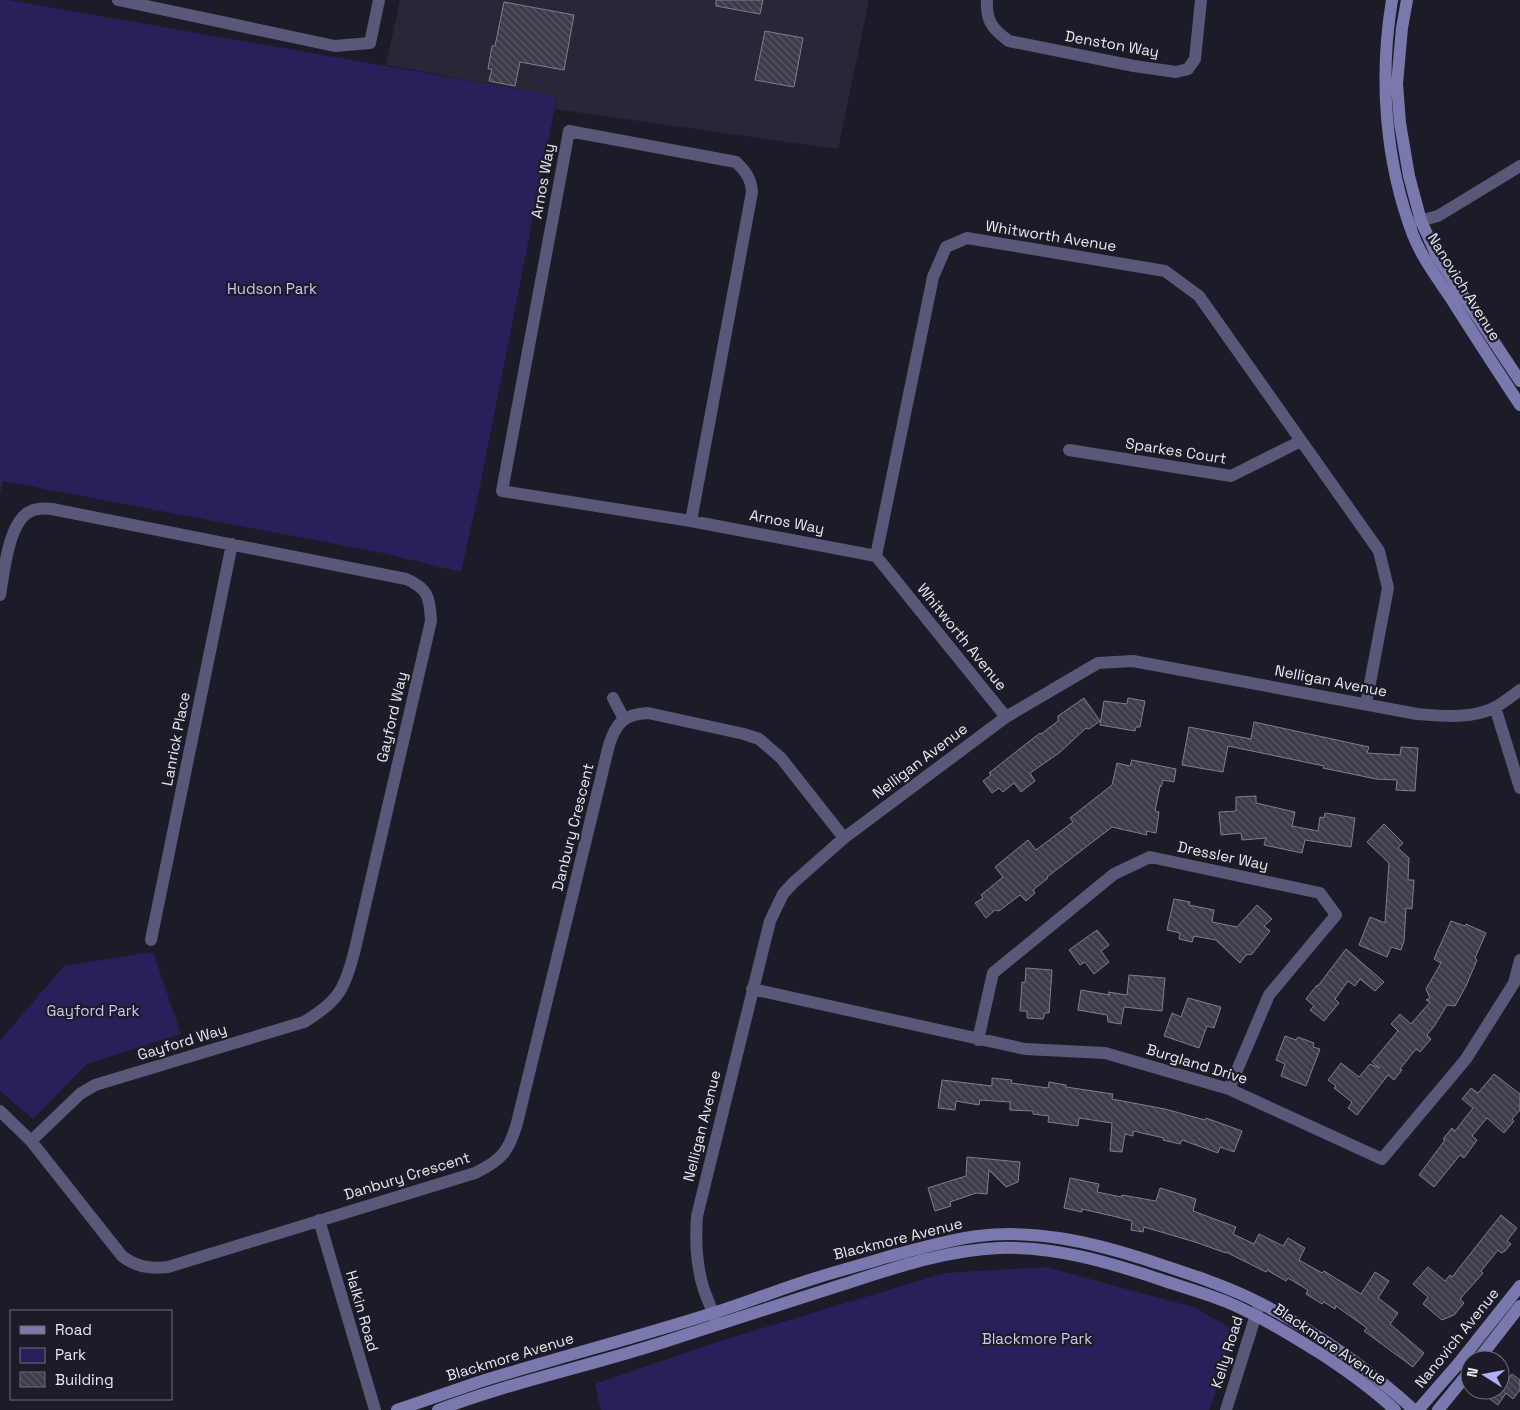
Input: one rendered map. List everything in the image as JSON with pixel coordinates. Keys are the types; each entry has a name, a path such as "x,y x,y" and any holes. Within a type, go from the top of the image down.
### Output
{"street":[{"path":"118,0 159,5 335,46 370,43 379,0"},
{"name":"Denston Way","path":"987,0 989,20 996,32 1009,40 1134,66 1176,72 1188,69 1195,59 1201,0"},
{"name":"Nanovich Avenue","path":"1392,0 1386,39 1385,78 1386,107 1393,160 1416,223 1520,381"},
{"name":"Nanovich Avenue","path":"1407,0 1402,28 1397,84 1400,123 1416,223 1413,235 1422,253 1520,405"},
{"name":"Arnos Way","path":"691,521 752,192 751,183 748,174 736,162 568,131 502,491 691,521 876,556"},
{"path":"1416,223 1438,216 1520,166"},
{"name":"Whitworth Avenue","path":"1006,717 876,556 932,277 946,247 967,238 1166,271 1199,296 1379,551 1388,588 1366,704"},
{"name":"Sparkes Court","path":"1068,450 1231,476 1301,441"},
{"name":"Gayford Way","path":"0,595 11,542 17,525 28,513 40,508 232,544 406,580 418,584 426,592 430,605 431,621 349,973 339,994 324,1010 304,1022 95,1085 80,1094 31,1141"},
{"name":"Lanrick Place","path":"151,940 232,544"},
{"name":"Nelligan Avenue","path":"716,1319 704,1291 698,1268 695,1234 752,989 770,922 783,894 844,838 1006,717 1098,663 1133,661 1417,714 1447,716 1473,714 1495,707 1520,690"},
{"path":"613,698 624,719 648,713 759,739 781,758 844,838"},
{"path":"1495,707 1520,788"},
{"name":"Danbury Crescent","path":"0,1112 31,1141 122,1256 131,1263 154,1268 168,1267 475,1173 490,1166 511,1144 609,746 617,725 624,719"},
{"name":"Dressler Way","path":"978,1040 992,973 1114,874 1150,857 1320,893 1336,915 1269,996 1229,1088"},
{"name":"Burgland Drive","path":"752,989 1025,1049 1104,1053 1229,1088 1382,1158 1466,1060 1514,983 1520,960"},
{"name":"Halkin Road","path":"319,1220 375,1410"},
{"name":"Blackmore Avenue","path":"438,1410 529,1380 676,1338 716,1319 820,1277 945,1241 1009,1234 1045,1236 1070,1240 1121,1252 1203,1280 1258,1309 1308,1330 1346,1355 1393,1391 1414,1410"},
{"name":"Nanovich Avenue","path":"1418,1410 1458,1364 1520,1286"},
{"name":"Nanovich Avenue","path":"1486,1350 1520,1306"},
{"name":"Blackmore Avenue","path":"1258,1309 1384,1399 1395,1410"},
{"name":"Kelly Road","path":"1226,1410 1258,1309"},
{"name":"Blackmore Avenue","path":"396,1410 480,1382 716,1319"},
{"name":"Nanovich Avenue","path":"1438,1410 1460,1383"}],"shaded area":[{"path":"400,0 869,0 838,149 555,109 557,96 386,65"}],"green space":[{"name":"Hudson Park","path":"0,0 557,96 478,496 461,572 383,553 3,481 0,494"},
{"name":"Gayford Park","path":"153,952 181,1034 87,1064 33,1119 0,1091 0,1041 64,966"},
{"name":"Blackmore Park","path":"1046,1267 1196,1308 1237,1332 1209,1410 601,1410 595,1384 720,1341 945,1273"}],"building":[{"path":"716,0 763,0 760,14 716,6"},
{"path":"504,2 574,15 564,70 520,62 515,86 489,81 492,69 488,69 492,46 495,46"},
{"path":"765,31 803,38 794,87 755,80"},
{"path":"1084,698 1100,721 1089,729 1086,728 1059,753 1030,773 1035,781 1021,792 1014,783 1003,792 999,788 992,793 983,781 991,775 989,773 1058,721 1058,716"},
{"path":"1128,698 1145,701 1140,727 1136,727 1135,731 1100,725 1104,701 1127,704"},
{"path":"1254,722 1369,747 1367,753 1400,755 1401,747 1418,748 1415,791 1396,790 1397,780 1376,779 1228,746 1223,772 1182,765 1189,727 1251,739"},
{"path":"1132,760 1176,769 1174,782 1163,780 1160,786 1155,811 1159,812 1156,833 1146,831 1147,835 1112,827 1047,877 1033,890 1035,893 1026,901 1020,895 999,911 995,910 986,918 975,903 983,898 981,895 1003,877 995,867 1028,840 1036,850 1073,822 1070,818 1112,785 1117,763 1130,766"},
{"path":"1256,796 1256,803 1295,812 1292,826 1318,831 1320,817 1324,818 1325,813 1355,818 1351,847 1305,840 1302,853 1264,845 1266,838 1242,840 1241,833 1221,835 1219,812 1236,811 1236,797"},
{"path":"1384,824 1403,843 1398,848 1409,858 1408,880 1414,880 1412,909 1406,908 1404,941 1401,950 1391,947 1387,957 1359,945 1370,917 1385,923 1389,863 1367,842"},
{"path":"1174,899 1190,902 1189,905 1214,910 1212,922 1237,927 1257,905 1272,919 1264,926 1270,931 1252,954 1246,955 1240,963 1216,940 1194,936 1192,942 1179,939 1180,933 1167,930"},
{"path":"1451,921 1465,926 1466,924 1486,933 1466,986 1455,1006 1447,1005 1427,1035 1431,1039 1420,1052 1416,1049 1394,1080 1388,1075 1357,1115 1348,1108 1352,1102 1334,1088 1336,1086 1328,1080 1341,1063 1359,1077 1370,1064 1380,1068 1372,1062 1398,1031 1391,1024 1400,1014 1411,1024 1430,1002 1426,1000 1430,998 1426,989 1441,963 1434,959"},
{"path":"1097,930 1109,945 1101,951 1109,962 1094,974 1085,962 1080,965 1069,950"},
{"path":"1346,949 1384,982 1375,991 1360,979 1355,986 1348,981 1335,999 1339,1003 1324,1021 1310,1010 1314,1006 1306,999"},
{"path":"1026,968 1052,970 1049,1013 1045,1013 1043,1019 1027,1018 1027,1011 1020,1011 1022,982 1025,983"},
{"path":"1129,975 1165,978 1162,1011 1124,1007 1121,1024 1108,1022 1107,1015 1078,1010 1081,990 1110,995 1108,992 1127,995"},
{"path":"1188,998 1221,1007 1214,1028 1207,1026 1199,1048 1164,1036 1172,1013 1181,1017"},
{"path":"1285,1036 1296,1040 1298,1037 1314,1043 1313,1047 1320,1049 1306,1086 1281,1076 1285,1064 1276,1060"},
{"path":"1494,1074 1520,1094 1520,1110 1504,1133 1487,1118 1472,1136 1477,1140 1464,1158 1460,1155 1434,1187 1419,1175 1445,1140 1443,1139 1452,1128 1455,1131 1473,1108 1462,1099 1471,1088 1478,1093"},
{"path":"992,1078 1012,1080 1011,1083 1048,1088 1049,1082 1066,1085 1066,1087 1113,1094 1112,1099 1165,1109 1205,1120 1206,1118 1242,1131 1234,1152 1220,1147 1218,1153 1182,1140 1180,1144 1163,1140 1164,1138 1133,1131 1133,1136 1125,1134 1122,1152 1110,1151 1112,1123 1079,1118 1078,1126 1048,1122 1049,1116 1033,1114 1033,1111 1010,1110 1010,1102 980,1100 979,1105 956,1101 955,1110 938,1108 942,1080 992,1086"},
{"path":"967,1157 1020,1162 1018,1182 1006,1187 989,1170 987,1194 976,1193 950,1202 951,1206 935,1211 928,1188 966,1176"},
{"path":"1070,1178 1099,1184 1097,1192 1121,1197 1122,1195 1156,1201 1160,1188 1196,1199 1193,1211 1236,1227 1233,1234 1254,1244 1259,1234 1283,1246 1288,1238 1305,1248 1299,1260 1322,1273 1324,1271 1361,1294 1375,1272 1389,1281 1378,1298 1398,1313 1390,1324 1424,1353 1413,1367 1364,1331 1367,1328 1336,1306 1335,1309 1324,1302 1322,1304 1306,1294 1308,1290 1288,1278 1286,1281 1267,1270 1266,1272 1226,1252 1144,1227 1143,1232 1131,1230 1132,1221 1082,1209 1082,1212 1064,1208"},
{"path":"1501,1215 1517,1228 1507,1241 1511,1244 1501,1253 1498,1250 1481,1271 1483,1273 1460,1299 1464,1303 1454,1315 1442,1320 1423,1304 1428,1297 1413,1284 1428,1267 1445,1281 1450,1275 1452,1277"},
{"path":"1512,1374 1520,1380 1520,1390 1513,1399 1510,1396 1510,1377"},
{"path":"1491,1400 1501,1400 1498,1405"}]}
